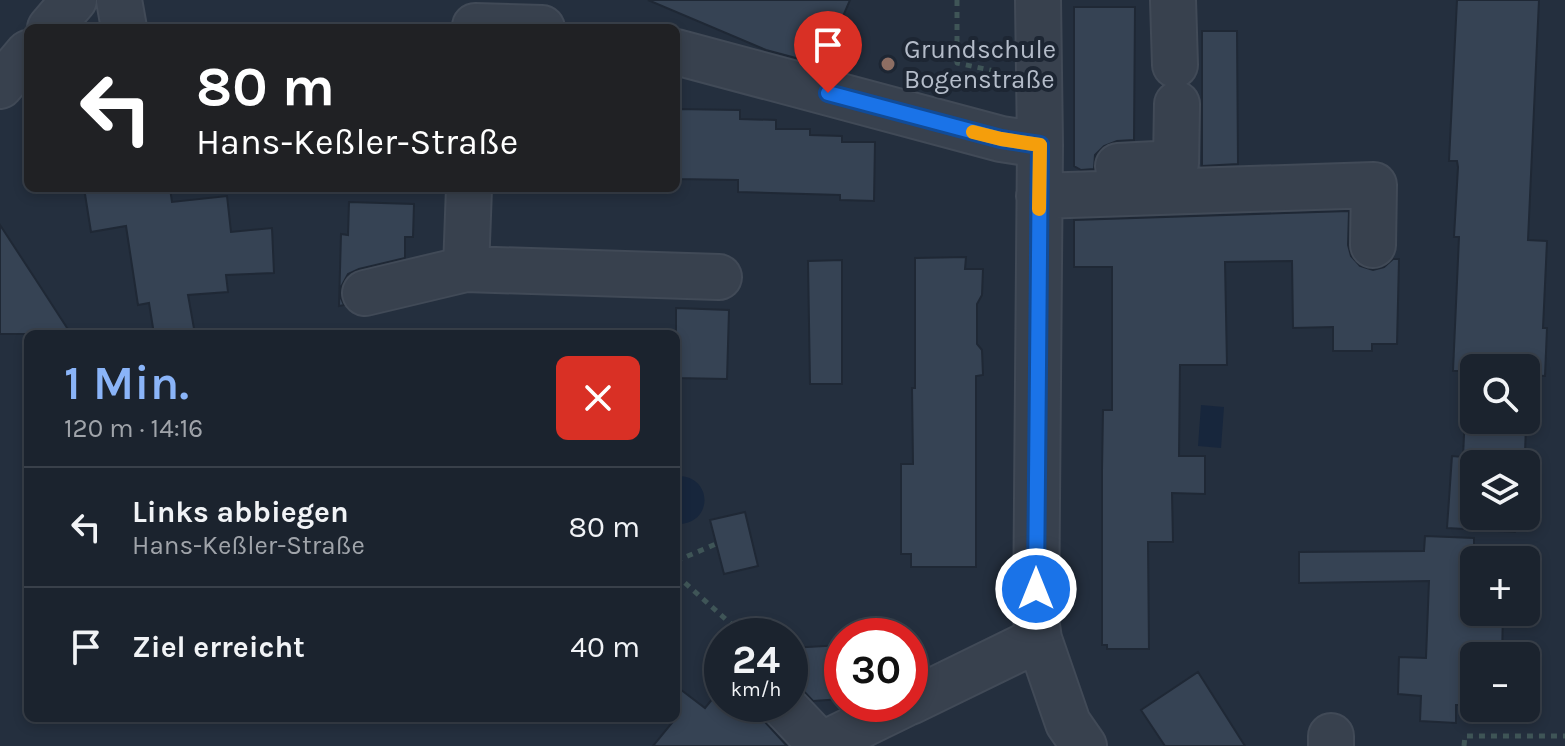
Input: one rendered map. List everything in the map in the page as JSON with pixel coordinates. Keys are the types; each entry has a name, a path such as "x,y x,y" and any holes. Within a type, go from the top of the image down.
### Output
{"street":[{"path":"53,24 74,0"},
{"path":"119,0 123,24"},
{"path":"1038,0 1040,171 1036,604 1039,639 1068,723 1084,746"},
{"path":"1040,171 1176,163 1173,0"},
{"path":"680,53 1001,139 1040,171 1374,185 1373,245"},
{"path":"0,86 24,58"},
{"path":"466,269 469,192"},
{"path":"365,293 466,269 719,277"},
{"path":"928,693 1039,639"},
{"path":"799,722 820,745 868,722"}],"path":[{"path":"957,0 957,63 1039,81"},
{"path":"680,559 716,544"},
{"path":"680,579 724,618"},
{"path":"1464,746 1465,736 1565,736"}],"water":[{"path":"1201,405 1224,407 1221,448 1198,446"},
{"path":"680,477 697,483 703,491 703,509 688,522 680,523"}],"building":[{"path":"648,0 850,0 822,65 766,50"},
{"path":"1457,0 1539,0 1528,240 1547,241 1543,328 1547,328 1545,376 1540,376 1540,354 1460,354 1460,371 1453,371 1459,237 1454,237 1457,161 1449,161"},
{"path":"1074,7 1135,7 1134,140 1104,146 1095,155 1094,169 1081,170 1074,166"},
{"path":"1202,31 1237,31 1238,164 1202,166"},
{"path":"680,109 740,110 740,119 776,120 776,129 810,129 810,135 842,136 842,142 875,142 874,201 840,200 840,195 738,192 738,180 680,179"},
{"path":"85,192 171,192 172,202 227,196 231,232 272,228 274,273 226,275 228,292 188,295 194,330 153,330 149,303 138,305 126,226 91,232"},
{"path":"349,202 414,204 413,237 405,237 405,258 348,274 341,287 344,305 339,306 341,234 348,235"},
{"path":"1349,211 1348,245 1351,256 1360,266 1373,270 1399,259 1397,344 1372,344 1372,351 1333,351 1333,327 1293,328 1292,261 1225,262 1227,365 1180,365 1179,456 1205,456 1205,494 1172,493 1173,542 1148,542 1149,649 1107,649 1107,645 1102,645 1102,470 1103,410 1112,410 1112,267 1074,267 1074,220"},
{"path":"0,225 68,330 24,330 24,334 0,334"},
{"path":"966,257 965,269 983,269 982,295 977,304 977,344 982,350 983,375 976,376 976,567 911,567 911,554 901,554 901,464 913,464 915,258"},
{"path":"842,260 842,384 810,384 808,261"},
{"path":"676,308 729,310 727,379 680,378 680,330 676,330"},
{"path":"1464,434 1526,434 1525,450 1463,450"},
{"path":"1452,456 1460,457 1460,529 1447,528"},
{"path":"745,512 758,566 724,574 710,520"},
{"path":"1425,536 1474,538 1474,546 1460,546 1460,626 1503,626 1502,642 1460,642 1460,705 1456,705 1456,723 1420,721 1421,696 1398,694 1399,657 1426,658 1429,581 1299,583 1299,552 1424,551"},
{"path":"824,646 824,700 813,701 808,696 808,647"},
{"path":"1198,672 1245,746 1165,746 1141,710"},
{"path":"680,689 704,707 704,722 765,722 787,746 653,746 673,722 680,722"}],"slow traffic":[{"path":"973,132 1040,145 1039,209"}],"place":[{"name":"Grundschule Bogenstraße","path":"888,64"}],"route":[{"path":"828,93 1001,139 1040,145 1036,589"}]}
